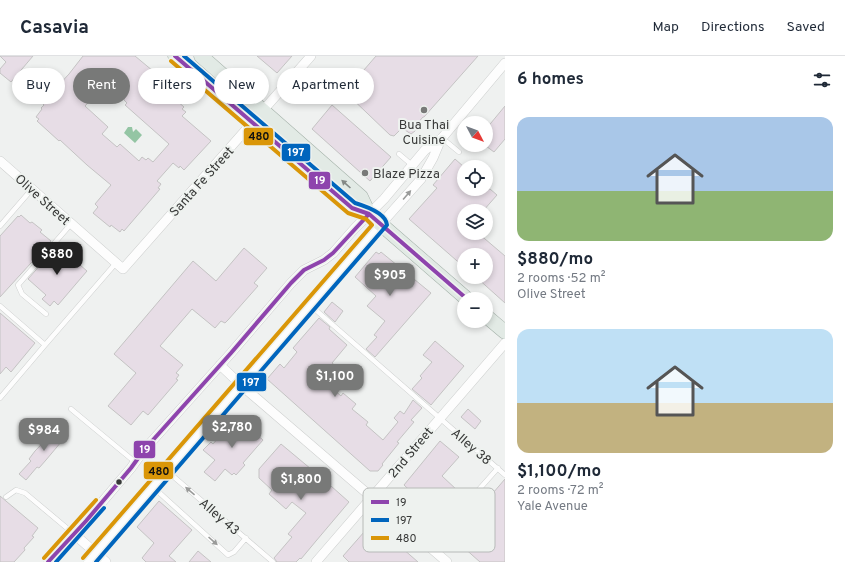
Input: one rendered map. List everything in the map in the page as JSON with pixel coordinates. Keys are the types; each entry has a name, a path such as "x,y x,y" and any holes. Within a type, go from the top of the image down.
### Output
{"main road":[{"path":"175,56 352,208 369,214 459,292"},
{"path":"201,56 361,197 369,214"},
{"path":"493,322 505,332"}],"street":[{"name":"Santa Fe Street","path":"119,266 253,123 311,56"},
{"path":"48,562 74,534 144,450 291,283 304,270 324,260 333,253 425,150 442,138 505,63"},
{"path":"88,562 421,179 442,138"},
{"name":"Olive Street","path":"0,161 119,266"},
{"name":"2nd Street","path":"380,488 505,343"},
{"path":"220,365 241,385 363,489"},
{"name":"2nd Street","path":"316,562 363,507"},
{"path":"74,534 106,562"},
{"path":"435,552 447,562"}],"lane":[{"path":"442,138 457,150"},
{"path":"399,154 412,165"},
{"path":"0,226 32,189"},
{"path":"46,314 22,294 18,285 71,224"},
{"path":"0,398 45,345 119,266"},
{"name":"Alley 38","path":"310,305 505,475"},
{"path":"0,306 45,345"},
{"path":"71,409 135,462"},
{"path":"480,488 498,468"},
{"name":"Alley 43","path":"167,471 273,562"},
{"path":"153,487 228,555 234,552 246,538"},
{"path":"6,497 16,490 25,493 74,534"}],"shaded area":[{"path":"128,127 132,127 133,132 136,129 142,135 135,143 124,133"}],"building":[{"path":"0,56 33,56 23,68 12,68 11,82 0,73 0,69 6,62"},
{"path":"83,56 135,56 149,68 138,68 138,104 181,104 184,107 182,109 186,112 182,116 211,141 184,170 180,166 179,168 173,163 157,181 161,184 158,188 160,189 124,231 122,229 120,232 111,225 110,227 93,213 98,207 95,204 111,185 37,121 39,119 36,117 42,109 43,104 65,104 65,78 73,69 73,104 87,104 85,106 108,127 102,134 117,147 120,144 139,161 142,157 146,160 148,158 153,162 169,144 125,105 130,104 130,68 74,68"},
{"path":"257,56 292,56 281,68 277,68 277,73"},
{"path":"376,56 478,56 416,125 415,131 411,134 402,128 394,136 390,135 358,104 374,104 374,68 366,68"},
{"path":"332,105 391,157 370,181 312,129"},
{"path":"505,106 505,139 494,152 493,151 493,121"},
{"path":"455,159 457,161 457,196 493,196 493,192 497,195 489,204 457,204 457,240 486,240 505,256 505,303 484,284 493,284 493,248 457,248 457,261 409,219 437,188 433,185"},
{"path":"21,215 30,223 32,222 42,230 40,232 51,241 0,297 0,236 18,216 19,217"},
{"path":"57,246 87,271 58,305 54,301 50,306 42,299 46,295 28,279"},
{"path":"244,248 267,268 254,283 258,286 225,323 221,321 215,328 192,309 160,346 183,365 176,373 179,375 176,379 178,380 148,415 143,411 131,425 108,406 136,373 114,354 193,261 216,281"},
{"path":"376,252 379,254 381,252 431,293 375,357 366,349 377,337 374,335 385,321 367,306 376,296 355,277"},
{"path":"332,302 343,311 335,322 324,312"},
{"path":"0,313 35,343 11,372 6,367 0,374"},
{"path":"319,318 347,345 332,363 338,368 326,383 341,396 343,393 356,404 352,409 368,422 366,425 383,440 398,422 394,418 400,411 404,414 413,400 422,408 411,420 414,422 397,442 399,443 378,471 370,471 267,379 280,364 284,368 297,352 293,348"},
{"path":"435,341 464,366 431,405 412,389 422,378 420,376 432,362 423,355"},
{"path":"468,409 481,421 475,429 461,417"},
{"path":"236,417 263,440 243,463 245,465 236,475 234,473 232,475 225,469 215,481 204,472 215,460 203,450 211,442 213,444"},
{"path":"58,427 67,435 39,468 37,467 26,480 19,474 31,461 29,459 35,451"},
{"path":"440,441 459,457 442,476 455,488 407,488 404,485"},
{"path":"281,444 311,469 310,470 329,487 331,486 349,502 301,559 300,558 296,562 277,562 274,558 292,537 288,534 306,513 292,502 286,509 269,494 272,490 259,478 259,469"},
{"path":"505,479 505,562 480,562 469,552 495,552 495,491"},
{"path":"0,496 38,528 32,536 34,537 24,548 25,550 14,562 0,562"},
{"path":"159,501 192,530 169,556 176,562 146,562 142,558 154,543 137,527"},
{"path":"363,533 363,552 407,552 418,562 349,562 343,556"},
{"path":"198,551 211,562 189,562"}],"transit line":[{"name":"19","path":"175,56 352,208 369,214 459,292"},
{"name":"197","path":"96,562 387,225 383,217 369,208 355,203 184,56"},
{"name":"480","path":"83,558 372,225 366,219 348,213 171,61"},
{"name":"19","path":"48,562 86,521 131,468 144,450 231,353 291,283 304,270 324,260 333,253 369,214"},
{"name":"480","path":"44,558 96,500"},
{"name":"197","path":"56,562 104,508"}],"place":[{"name":"Bua Thai Cuisine","path":"424,110"},
{"name":"Blaze Pizza","path":"365,173"}]}
